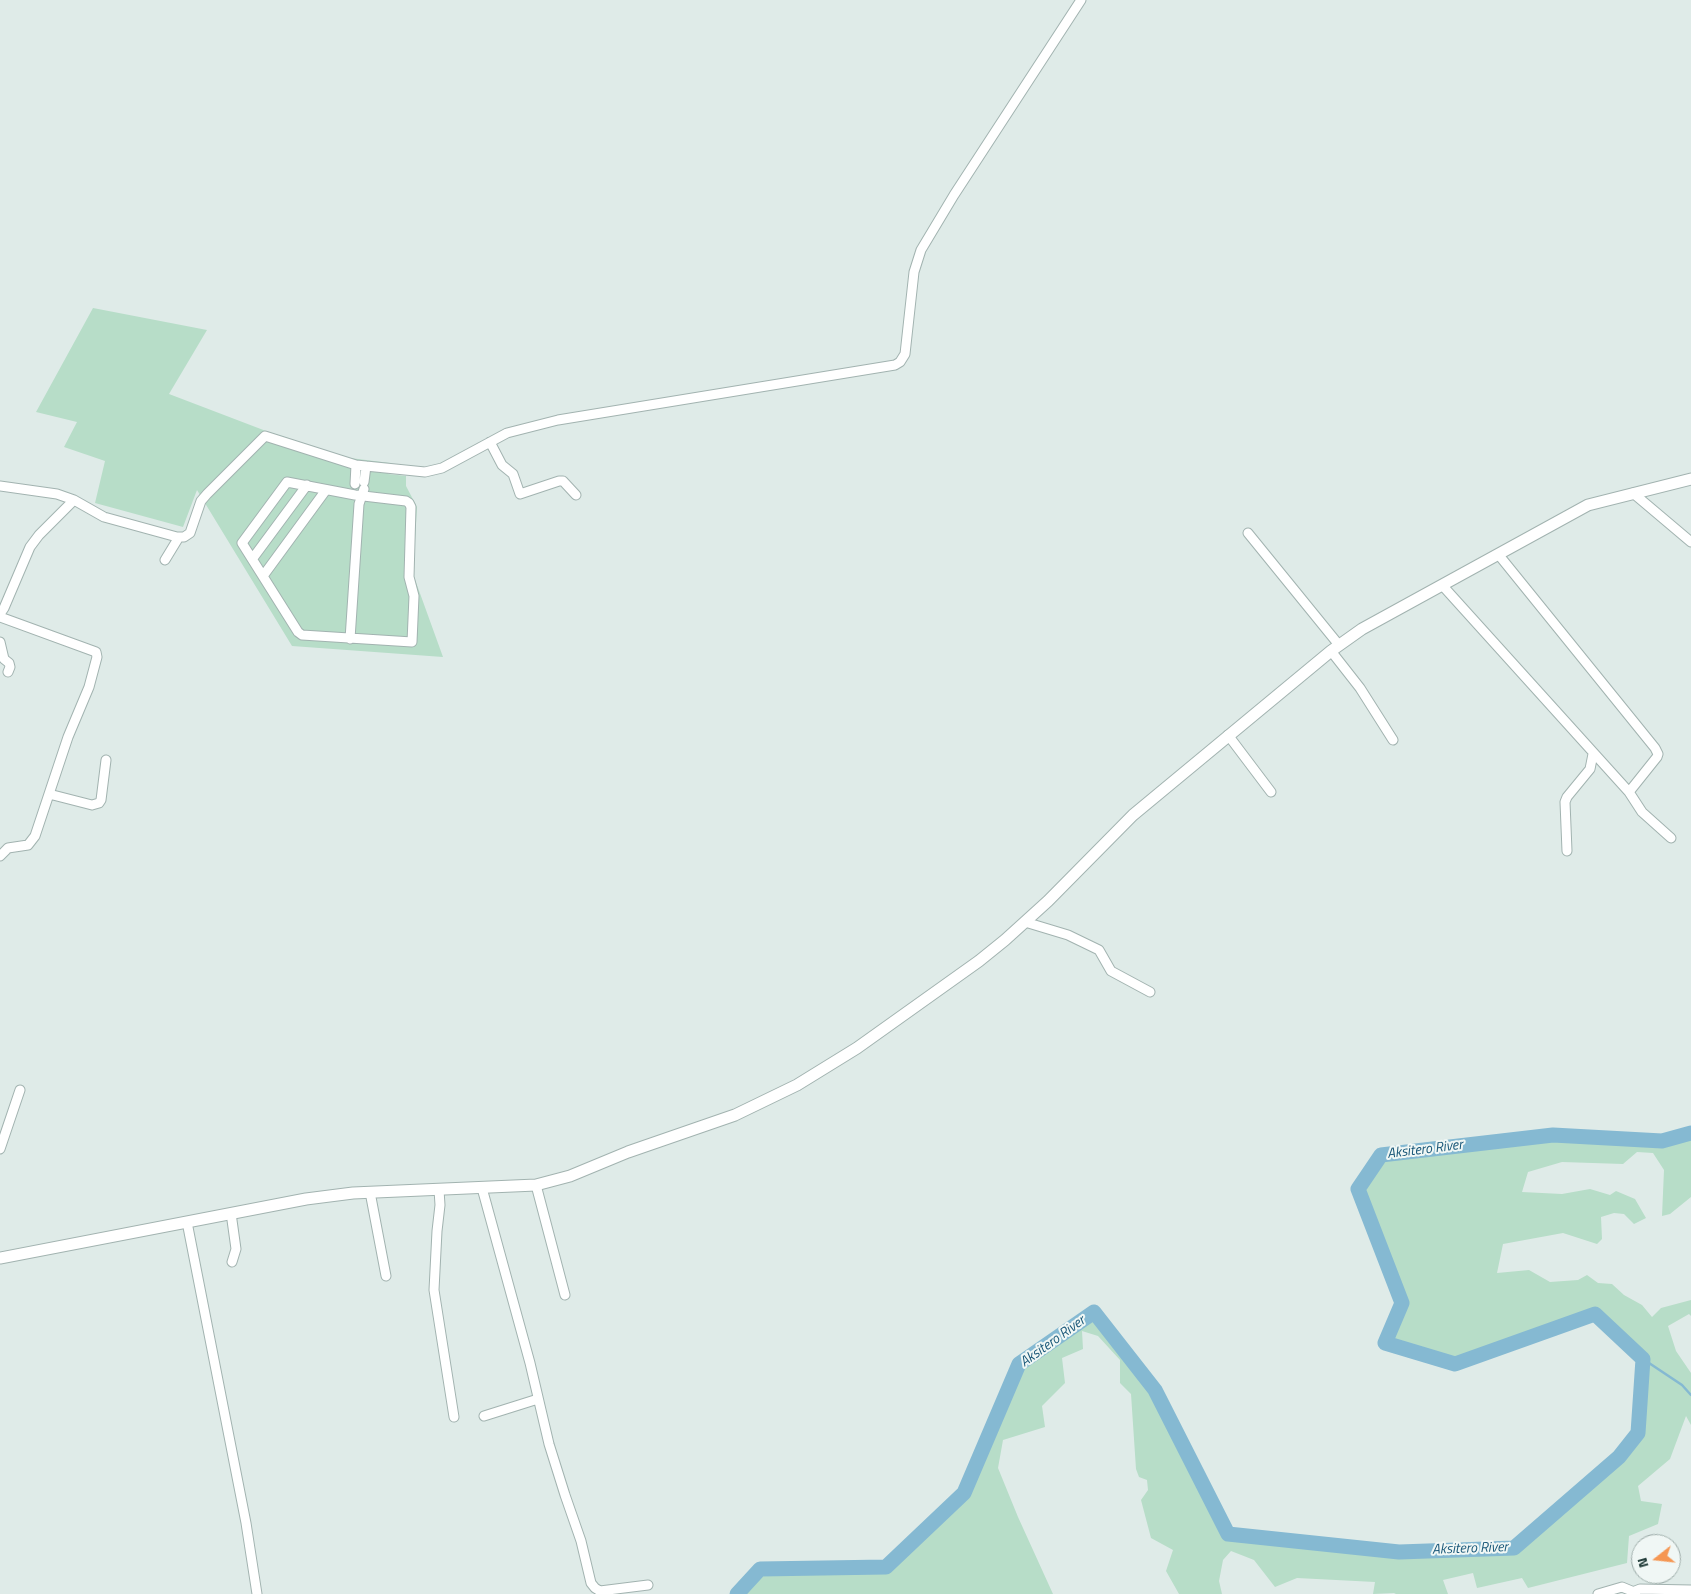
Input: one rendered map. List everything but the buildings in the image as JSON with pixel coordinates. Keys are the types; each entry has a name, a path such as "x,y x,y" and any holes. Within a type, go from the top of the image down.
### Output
{"street":[{"path":"0,486 57,494 74,500 104,518 184,537 190,533 201,501 265,436 356,465 424,472 442,468 507,433 558,420 889,367 900,362 905,354 914,272 922,250 954,195 1081,0"},
{"path":"490,442 502,465 513,474 520,494 560,480 576,495"},
{"path":"350,639 359,491 356,465"},
{"path":"359,491 366,466"},
{"path":"0,1258 291,1201 370,1192 536,1186 570,1176 636,1149 728,1118 790,1088 828,1066 882,1031 980,961 1058,891 1133,815 1335,648 1370,625 1588,505 1691,479"},
{"path":"287,482 326,490 359,491 406,501 411,507 409,577 414,596 412,641 410,643 300,634 253,558 243,546 242,541 287,482"},
{"path":"253,558 307,485"},
{"path":"263,576 326,490"},
{"path":"1632,493 1691,542"},
{"path":"0,856 5,849 24,846 32,841 40,826 68,737 89,687 97,654 0,615 30,547 39,535 74,500"},
{"path":"1248,533 1335,648 1393,740"},
{"path":"165,560 179,537"},
{"path":"1498,554 1655,748 1658,754 1656,758 1629,792"},
{"path":"1442,585 1629,792 1642,812 1671,838"},
{"path":"0,642 4,658 9,663 8,672"},
{"path":"1228,735 1271,792"},
{"path":"1567,852 1566,797 1590,769 1593,754"},
{"path":"49,794 92,805 99,803 106,760"},
{"path":"1025,922 1068,935 1099,950 1110,971 1150,992"},
{"path":"0,1149 20,1090"},
{"path":"536,1186 565,1295"},
{"path":"482,1188 530,1363 557,1471 581,1541 591,1583 600,1591 648,1585"},
{"path":"439,1190 440,1205 436,1231 434,1290 454,1417"},
{"path":"370,1192 386,1276"},
{"path":"231,1213 236,1249 232,1262"},
{"path":"187,1222 244,1513 257,1594"},
{"path":"484,1416 538,1399"},
{"path":"1598,1594 1622,1587 1634,1593 1645,1589 1691,1590"}],"green space":[{"path":"93,308 207,330 169,394 266,431 350,458 390,463 388,474 406,476 406,486 417,507 413,574 443,657 292,646 197,490 183,527 95,503 105,461 64,447 77,422 36,412"},
{"path":"1691,1133 1691,1197 1670,1214 1662,1216 1664,1170 1653,1153 1637,1152 1623,1164 1562,1162 1528,1172 1522,1192 1562,1194 1590,1189 1610,1195 1616,1191 1635,1199 1646,1218 1634,1224 1624,1214 1614,1213 1601,1217 1602,1239 1597,1244 1563,1233 1503,1244 1497,1273 1529,1270 1550,1282 1578,1280 1587,1275 1598,1283 1612,1284 1624,1295 1642,1305 1652,1317 1661,1308 1691,1300 1691,1316 1689,1314 1668,1326 1676,1351 1691,1373 1691,1425 1686,1416 1670,1459 1638,1486 1641,1501 1662,1504 1658,1524 1629,1536 1627,1563 1528,1588 1522,1578 1477,1588 1473,1573 1443,1580 1448,1594 1373,1594 1375,1582 1297,1578 1275,1587 1254,1560 1231,1551 1223,1560 1219,1581 1222,1594 1179,1594 1166,1571 1173,1550 1151,1538 1141,1500 1148,1490 1147,1480 1139,1477 1136,1469 1131,1394 1120,1383 1120,1360 1098,1336 1082,1331 1083,1349 1062,1358 1065,1383 1042,1406 1045,1427 1003,1440 998,1468 1053,1594 737,1594 760,1569 886,1567 964,1493 1019,1364 1094,1312 1155,1390 1228,1534 1399,1552 1518,1544 1619,1457 1638,1433 1642,1359 1595,1314 1455,1364 1385,1343 1399,1309 1358,1189 1381,1155 1553,1135 1662,1141"}],"waterway":[{"name":"Aksitero River","path":"737,1594 760,1569 886,1567 964,1493 1019,1364 1094,1312 1155,1390 1228,1534 1399,1552 1514,1548 1619,1457 1638,1433 1643,1359 1595,1314 1455,1364 1385,1343 1402,1303 1358,1189 1381,1155 1553,1135 1662,1141 1691,1133"},
{"path":"1643,1359 1682,1385 1691,1395"}]}
